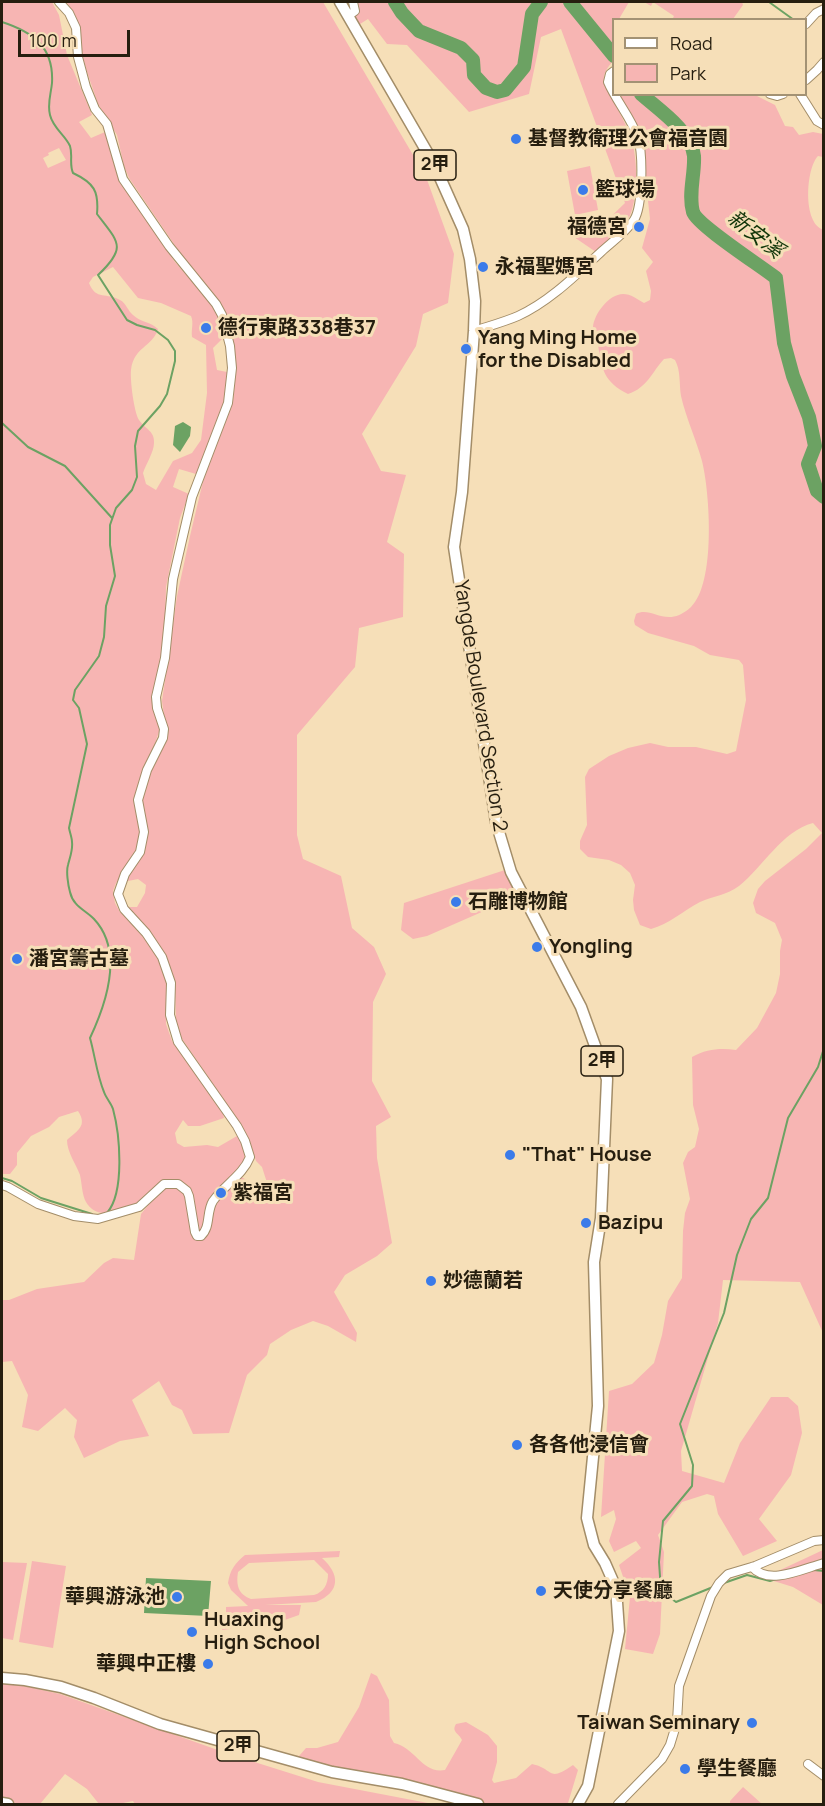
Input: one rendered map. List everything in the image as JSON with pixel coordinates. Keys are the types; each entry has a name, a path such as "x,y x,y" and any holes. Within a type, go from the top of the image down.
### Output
{"main road":[{"name":"Yangde Boulevard Section 2","path":"340,2 434,164 463,229 474,290 474,331 462,492 454,547 496,822 511,872 581,1007 607,1078 601,1218 594,1263 598,1406 587,1518 594,1545 616,1588 619,1631 588,1786 578,1804"},
{"name":"2甲","path":"2,1678 61,1687 160,1724 332,1772 402,1784 478,1804"},
{"path":"2,1803 8,1804"}],"street":[{"path":"2,1185 38,1204 74,1216 98,1219 126,1212 146,1202 164,1184 178,1184 187,1191 191,1202 195,1232 197,1236 201,1236 206,1229 213,1201 243,1169 249,1156 245,1141 237,1126 178,1042 170,1015 171,983 162,957 146,933 124,909 118,894 124,874 140,852 144,832 138,800 147,770 163,738 164,729 156,697 165,658 173,579 192,498 228,403 232,368 230,346 222,315 216,304 169,246 123,179 107,124 95,109 86,87 78,57 76,28 69,13 59,2"},
{"path":"348,16 355,11 353,2"},
{"path":"807,23 816,13 824,9"},
{"path":"807,79 824,62"},
{"path":"612,73 608,82 612,89"},
{"path":"474,331 518,316 553,294 635,219 640,199 640,150 638,138 616,96"},
{"path":"801,96 817,121 824,125"},
{"path":"814,1541 824,1531"},
{"path":"618,1804 667,1752 675,1729 679,1686 711,1596 719,1583 728,1574 752,1567 814,1541 824,1540"},
{"path":"752,1567 757,1573 766,1577 778,1576 824,1563"},
{"path":"808,1764 824,1776"}],"green space":[{"path":"2,2 52,2 59,15 67,55 92,115 79,122 91,138 105,132 120,181 175,262 213,305 222,327 222,339 213,348 217,370 227,372 225,400 196,474 179,469 173,487 189,494 180,518 166,587 165,630 157,682 160,729 135,801 141,830 137,850 113,891 115,903 120,912 137,927 160,958 168,988 166,1024 172,1041 223,1113 224,1118 200,1126 188,1126 183,1120 175,1133 177,1143 184,1147 207,1145 218,1147 237,1136 245,1152 242,1164 218,1192 203,1231 199,1234 189,1189 177,1181 171,1180 141,1201 116,1212 104,1213 94,1210 86,1202 80,1175 67,1144 67,1140 78,1131 82,1124 78,1111 59,1117 49,1127 31,1136 17,1153 17,1165 10,1174 2,1174","holes":["59,148 66,160 48,168 43,158","113,267 138,298 161,303 191,316 192,337 206,345 207,393 201,440 192,453 173,461 156,490 146,484 143,473 154,447 154,439 137,416 131,370 139,351 152,340 158,329 136,317 120,300 98,294 92,289 89,283 93,277"]},
{"path":"66,2 323,2 426,177 454,254 448,303 423,314 416,346 362,434 381,471 406,475 387,542 404,554 403,617 359,628 355,667 297,735 297,835 303,859 341,876 352,928 374,947 386,974 373,1002 372,1081 391,1117 376,1126 377,1158 392,1243 377,1256 345,1275 334,1292 357,1333 356,1342 328,1326 313,1321 291,1330 270,1344 267,1355 247,1375 229,1433 193,1434 182,1410 172,1405 159,1381 132,1400 149,1436 120,1441 84,1458 74,1437 77,1420 65,1408 38,1431 22,1427 28,1395 12,1361 2,1362 2,1300 9,1300 37,1289 84,1282 104,1263 113,1258 134,1260 141,1214 162,1188 175,1187 186,1195 197,1238 221,1197 241,1177 251,1182 257,1195 269,1189 262,1167 256,1161 252,1148 235,1116 180,1036 176,1020 175,989 163,952 128,907 137,907 145,893 146,885 138,879 128,881 126,879 142,856 141,799 166,730 162,701 177,596 190,536 205,473 233,401 235,382 232,338 226,314 216,297 182,256 129,178 117,135 98,104 86,69 70,7"},
{"path":"354,2 629,2 620,18 612,18 612,62 604,79 623,119 634,150 636,181 634,203 622,229 596,252 571,235 572,232 593,234 625,203 561,29 541,37 529,94 469,112 407,45 387,44 368,19 360,24 353,15"},
{"path":"653,2 742,2 743,5 734,18 673,18 674,16"},
{"path":"619,96 757,96 775,105 785,126 793,127 799,135 813,132 823,134 823,157 818,156 814,162 808,195 812,218 817,226 824,230 823,1333 800,1282 723,1280 718,1323 681,1451 682,1471 724,1483 740,1443 771,1397 788,1397 798,1406 802,1433 791,1475 759,1519 777,1541 743,1556 718,1514 714,1496 707,1494 682,1502 658,1535 664,1552 660,1634 653,1654 625,1649 630,1597 619,1565 641,1548 636,1541 614,1552 609,1541 616,1519 614,1510 601,1517 609,1391 632,1384 654,1363 668,1301 682,1278 683,1231 685,1213 690,1199 683,1163 688,1152 695,1147 699,1129 693,1105 692,1057 714,1050 736,1050 757,1028 776,993 780,974 782,940 775,923 756,913 753,903 758,889 765,881 806,849 822,833 813,823 802,827 782,841 739,886 700,902 670,921 651,929 640,925 634,910 635,885 630,873 621,865 609,860 588,857 580,849 580,841 587,825 585,777 589,769 609,756 628,748 650,743 668,747 696,747 727,754 736,751 746,700 743,665 739,660 710,655 694,646 648,633 635,625 634,621 636,614 642,612 674,617 691,607 699,595 704,579 709,537 705,475 683,404 675,360 664,359 645,384 628,394 609,380 601,362 593,327 596,316 613,297 626,294 644,303 650,300 651,291 646,271 653,262 642,248 650,219 648,201 644,191 645,155"},
{"name":"籃球場","path":"590,166 598,210 575,215 567,171"},
{"path":"505,870 516,897 427,936 413,939 401,930 404,903"},
{"path":"823,1550 823,1605 793,1587 761,1577 776,1572"},
{"path":"340,1551 339,1557 322,1558 335,1576 334,1588 324,1598 316,1602 265,1605 301,1605 299,1615 279,1622 242,1623 222,1630 226,1618 226,1607 248,1606 231,1590 228,1583 234,1567 245,1555","holes":["314,1560 328,1574 325,1587 314,1595 251,1599 241,1592 237,1581 238,1572 249,1563"]},
{"path":"32,1561 66,1566 53,1648 19,1642"},
{"path":"2,1562 27,1563 13,1640 2,1638"},
{"path":"371,1673 377,1676 389,1700 390,1736 394,1743 408,1750 425,1765 437,1770 445,1770 462,1740 455,1731 456,1724 466,1722 488,1735 497,1746 497,1762 492,1780 494,1783 516,1778 532,1764 555,1774 573,1765 578,1770 568,1803 483,1804 336,1771 290,1755 299,1756 306,1748 317,1748 338,1742 359,1707"},
{"path":"2,1681 60,1694 229,1754 318,1782 433,1804 135,1804 133,1801 99,1804 87,1789 65,1774 40,1804 21,1804 2,1800"},
{"path":"743,1787 762,1804 730,1804 730,1801"}],"shaded area":[{"path":"183,422 191,427 190,436 180,452 173,445 175,426"},
{"name":"華興游泳池","path":"146,1578 211,1581 208,1616 144,1613"}],"waterway":[{"name":"新安溪","path":"395,2 419,31 461,48 473,60 474,75 486,88 497,92 505,90 524,67 532,14 541,2"},
{"name":"新安溪","path":"570,2 612,54"},
{"path":"769,2 791,18"},
{"path":"2,22 32,36 45,51 49,60 52,70 50,115 56,128 70,146 73,173 86,180 94,189 97,214 117,244 113,258 98,275 127,320 155,330 168,340 175,351 175,361 167,394 160,406 138,431 135,446 137,477 132,490 116,508 110,525 110,545 115,576 106,606 104,637 99,656 75,690 73,700 79,708 87,744 69,828 72,845 67,868 68,882 74,901 94,919 103,932 110,962 102,1010 90,1038 102,1086 113,1109 118,1133 119,1178 113,1204 107,1213"},
{"name":"新安溪","path":"643,96 681,130 692,147 694,163 691,191 693,212 697,218 776,278 784,343 793,376 809,417 815,446 808,464 817,491 824,497"},
{"path":"2,423 28,447 65,466 112,518"},
{"path":"713,1587 676,1602 661,1591 659,1562 663,1521 692,1486 693,1465 680,1424 724,1313 737,1255 751,1219 768,1198 788,1118 818,1067 824,1048"},
{"path":"2,1178 12,1181 41,1198 92,1214"},
{"path":"814,1570 824,1571"},
{"path":"724,1583 747,1575 770,1581 776,1579"}],"place":[{"name":"基督教衛理公會福音園","path":"516,139"},
{"name":"籃球場","path":"583,190"},
{"name":"福德宮","path":"639,227"},
{"name":"永福聖媽宮","path":"483,267"},
{"name":"德行東路338巷37","path":"206,328"},
{"name":"Yang Ming Home for the Disabled","path":"466,349"},
{"name":"石雕博物館","path":"456,902"},
{"name":"Yongling","path":"537,947"},
{"name":"潘宮籌古墓","path":"17,959"},
{"name":"\"That\" House","path":"510,1155"},
{"name":"紫福宮","path":"221,1193"},
{"name":"Bazipu","path":"586,1223"},
{"name":"妙德蘭若","path":"431,1281"},
{"name":"各各他浸信會","path":"517,1445"},
{"name":"天使分享餐廳","path":"541,1591"},
{"name":"華興游泳池","path":"177,1597"},
{"name":"Huaxing High School","path":"192,1632"},
{"name":"華興中正樓","path":"208,1664"},
{"name":"Taiwan Seminary","path":"752,1723"},
{"name":"學生餐廳","path":"685,1769"}]}
